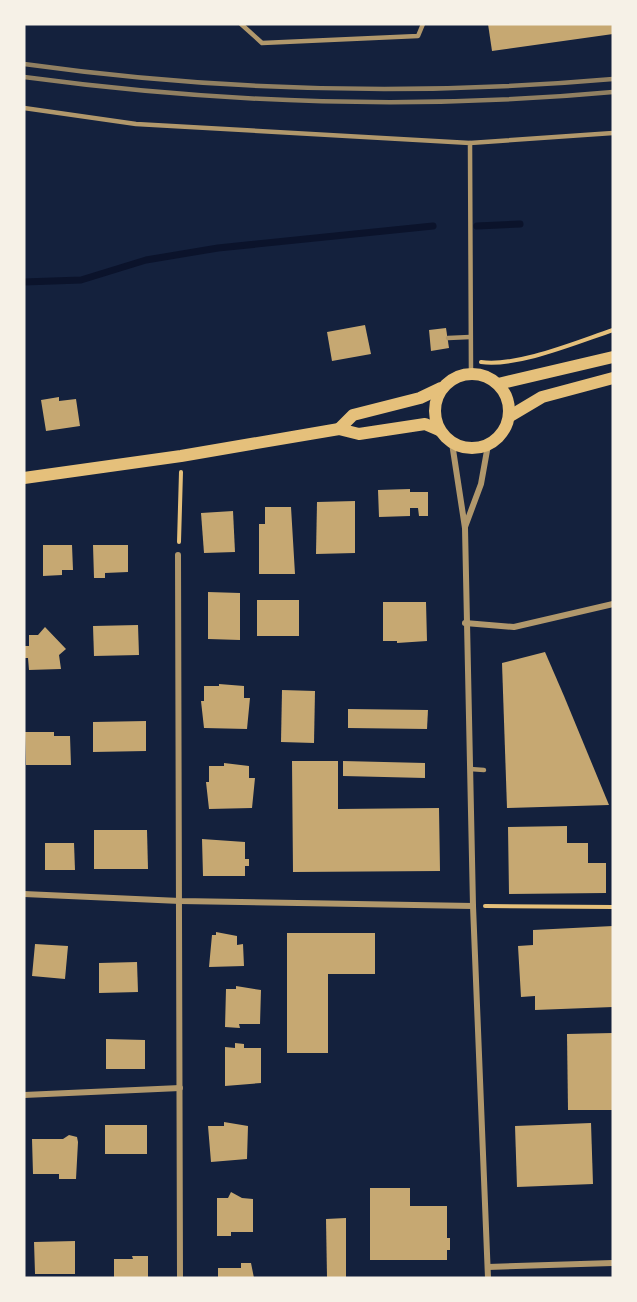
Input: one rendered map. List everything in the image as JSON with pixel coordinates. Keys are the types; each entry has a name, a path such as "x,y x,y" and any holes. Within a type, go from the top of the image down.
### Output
{"main road":[{"path":"498,384 613,357"},
{"path":"24,478 181,456 339,429 359,434 425,424 439,430 452,443 467,448 488,445 504,430 510,416 507,399 498,384 471,367 420,398 353,415 339,429"},
{"path":"510,416 542,397 613,378"},
{"path":"439,430 435,420 435,404 443,386"}],"street":[{"path":"452,443 465,528 465,623 473,906 488,1278"},
{"path":"465,528 481,484 488,445"},
{"path":"178,555 180,1278"},
{"path":"465,623 514,627 613,604"},
{"path":"24,894 180,901 473,906"},
{"path":"24,1095 180,1088"},
{"path":"488,1267 613,1263"}],"lane":[{"path":"241,24 262,43 418,36 423,24"},
{"path":"24,108 136,124 470,142 613,133"},
{"path":"470,142 471,367"},
{"path":"448,338 470,337"},
{"path":"470,769 484,770"}],"path":[{"path":"471,367 496,364 563,347 613,330"},
{"path":"178,555 181,456"},
{"path":"473,906 613,907"}],"building":[{"path":"488,24 613,24 613,34 492,51"},
{"path":"365,325 371,354 332,361 327,332"},
{"path":"446,328 449,348 431,351 429,330"},
{"path":"59,397 59,401 76,399 80,426 46,431 41,400"},
{"path":"410,489 410,492 428,492 428,516 419,516 418,508 410,508 410,516 379,517 378,490"},
{"path":"355,501 355,553 316,554 317,502"},
{"path":"265,507 291,507 295,574 259,574 259,524 265,524"},
{"path":"233,511 235,552 204,553 201,513"},
{"path":"43,545 72,545 73,570 62,570 62,575 43,576"},
{"path":"93,545 128,545 128,572 105,573 105,578 94,578"},
{"path":"208,592 240,593 240,640 208,639"},
{"path":"257,600 299,600 299,636 257,636"},
{"path":"383,602 426,602 427,641 397,643 397,641 383,641"},
{"path":"138,625 139,655 94,656 93,626"},
{"path":"45,627 66,649 59,655 61,669 29,670 28,658 24,658 24,646 29,646 29,635 38,635"},
{"path":"545,652 609,805 507,808 502,663"},
{"path":"219,684 244,686 244,698 250,698 247,729 204,728 201,701 204,701 204,686 219,686"},
{"path":"282,690 315,691 314,743 281,742"},
{"path":"348,709 428,710 427,729 348,728"},
{"path":"146,721 146,751 93,752 93,722"},
{"path":"25,732 54,732 54,736 70,736 71,765 26,765"},
{"path":"292,761 338,761 338,809 439,808 440,871 293,872"},
{"path":"343,761 425,763 425,778 343,776"},
{"path":"224,763 249,766 249,778 255,778 252,808 209,809 206,782 209,782 209,766 224,766"},
{"path":"567,826 567,843 588,843 588,863 606,863 606,893 509,894 508,827"},
{"path":"94,830 147,830 148,869 94,869"},
{"path":"202,839 245,842 245,859 249,859 249,866 245,866 245,876 203,876"},
{"path":"45,843 74,843 75,870 45,870"},
{"path":"613,926 613,1007 535,1010 535,996 521,997 518,946 533,945 533,930"},
{"path":"216,932 237,936 237,945 243,944 244,966 209,967 212,935 216,935"},
{"path":"287,933 375,933 375,974 328,974 328,1053 287,1053"},
{"path":"35,944 68,946 65,979 32,976"},
{"path":"137,962 138,992 99,993 99,963"},
{"path":"236,986 261,990 260,1024 239,1024 240,1028 225,1027 226,989 236,989"},
{"path":"613,1033 613,1110 568,1110 567,1034"},
{"path":"106,1039 145,1040 145,1069 106,1069"},
{"path":"235,1043 244,1044 244,1048 261,1048 261,1083 225,1086 225,1047 235,1048"},
{"path":"224,1122 248,1126 247,1159 211,1162 208,1126 224,1126"},
{"path":"591,1123 593,1184 517,1187 515,1126"},
{"path":"105,1125 147,1125 147,1154 105,1154"},
{"path":"69,1135 77,1137 78,1142 76,1179 59,1179 59,1174 33,1174 32,1139 63,1139"},
{"path":"370,1188 410,1188 410,1206 447,1206 447,1238 450,1238 450,1250 447,1250 447,1260 370,1260"},
{"path":"231,1192 242,1198 253,1199 253,1232 231,1232 231,1236 217,1236 217,1198 228,1198"},
{"path":"346,1218 346,1277 327,1277 326,1219"},
{"path":"75,1241 75,1274 35,1274 34,1242"},
{"path":"132,1256 148,1256 148,1278 114,1278 114,1259 133,1259"},
{"path":"241,1263 251,1263 254,1278 218,1278 218,1268 241,1268"}],"waterway":[{"path":"477,226 520,224"},
{"path":"24,282 81,280 146,260 218,248 433,226"}],"railway":[{"path":"24,64 170,80 318,88 466,88 613,79"},
{"path":"24,77 170,93 318,101 466,101 613,92"}]}
